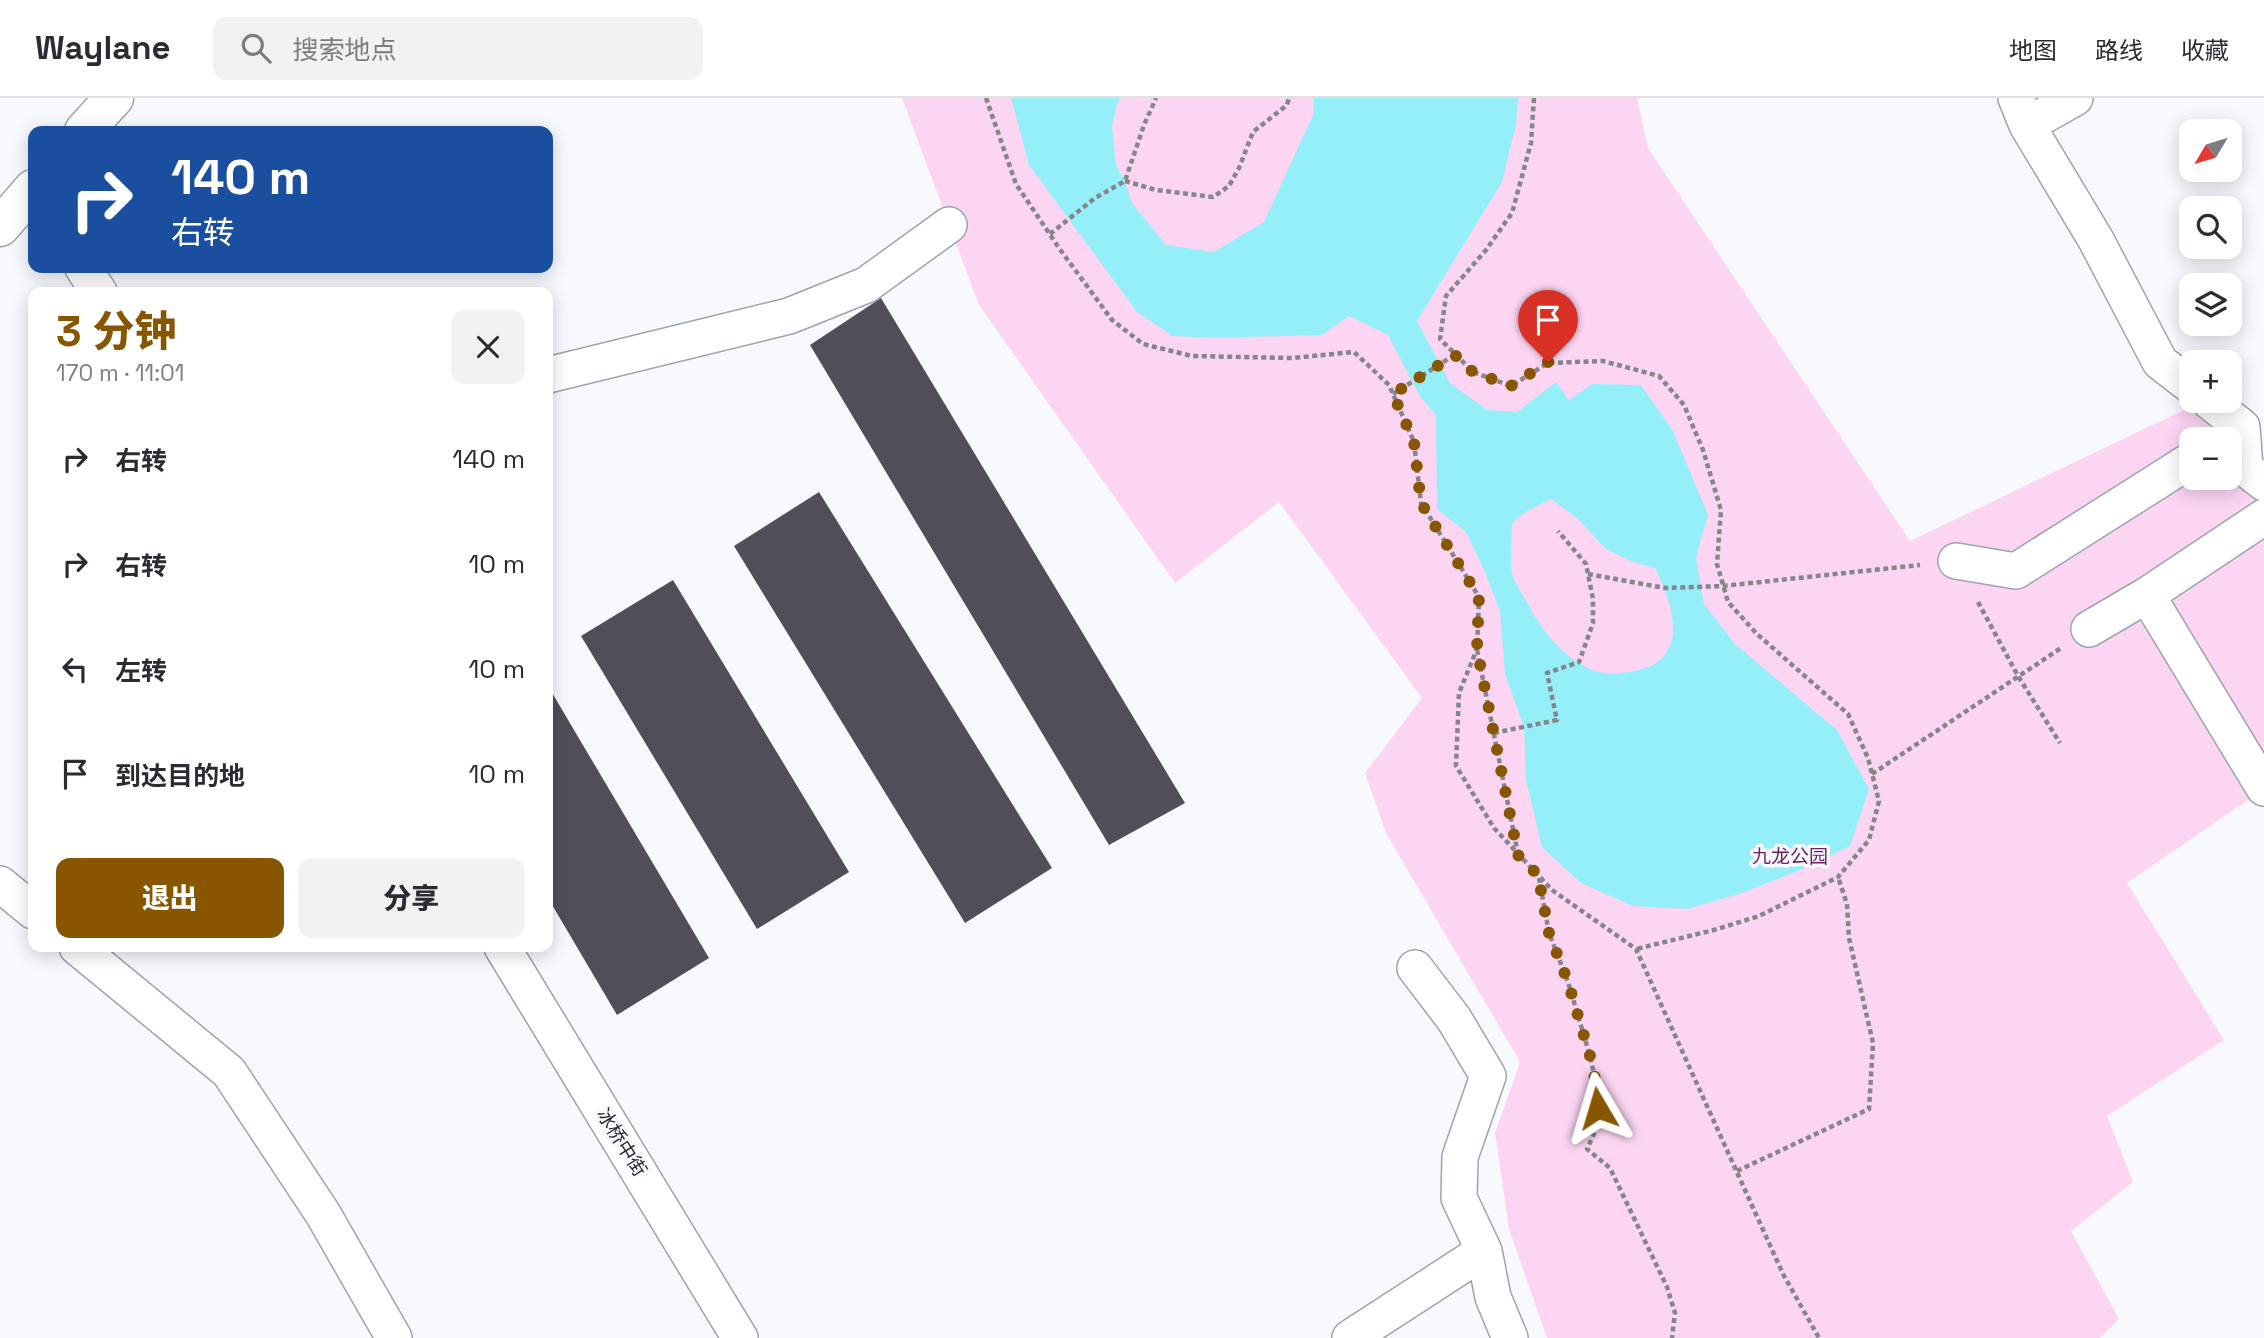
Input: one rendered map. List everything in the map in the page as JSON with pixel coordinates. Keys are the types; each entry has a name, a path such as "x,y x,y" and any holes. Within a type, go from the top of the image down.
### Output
{"street":[{"path":"89,126 114,98"},
{"path":"2075,98 2022,112 2096,240 2160,362 2179,377"},
{"path":"0,227 28,195"},
{"path":"553,374 789,316 866,285 949,225"},
{"path":"2242,459 2245,468 2264,483"},
{"path":"1956,561 2016,571 2179,468"},
{"path":"2089,629 2147,595 2264,517"},
{"path":"2147,595 2264,788"},
{"path":"0,884 28,907"},
{"path":"83,952 229,1072 323,1214 394,1338"},
{"name":"冰桥中街","path":"505,952 740,1338"},
{"path":"1416,968 1454,1019 1488,1076 1460,1157 1459,1198 1484,1251 1493,1297 1510,1338"},
{"path":"1350,1338 1484,1251"}],"path":[{"path":"986,98 1016,184 1112,320 1143,344 1192,356 1292,358 1354,352 1389,385 1414,442 1421,503 1479,597 1477,649 1518,855"},
{"path":"1049,234 1095,198 1125,181 1156,98"},
{"path":"1125,181 1156,190 1213,197 1229,186 1253,132 1287,105 1289,98"},
{"path":"1534,98 1531,143 1512,213 1486,250 1446,296 1440,339 1473,372 1511,386 1548,362 1603,361 1659,376 1684,405 1703,450 1721,510 1717,564 1728,602 1758,634 1848,714 1868,758 1880,801 1869,840 1838,877 1759,916 1636,949"},
{"path":"1393,394 1455,355"},
{"path":"1494,733 1557,720 1547,673 1579,662 1593,623 1593,599 1586,564 1558,531"},
{"path":"1588,574 1665,587 1723,586 1956,561 2018,676 2060,743"},
{"path":"1872,774 2089,629"},
{"path":"1477,649 1459,693 1456,766 1494,828 1552,890 1636,949 1783,1274 1819,1338"},
{"path":"1538,875 1549,933 1568,982 1598,1092 1598,1125 1587,1149 1610,1168 1667,1287 1675,1313 1672,1338"},
{"path":"1737,1171 1869,1108 1873,1043 1849,938 1847,904 1838,877"}],"green space":[{"name":"九龙公园","path":"902,98 1637,98 1648,148 1910,541 2179,412 2198,413 2210,427 2179,427 2179,490 2242,490 2242,463 2264,490 2264,789 2127,883 2224,1040 2107,1116 2133,1182 2071,1231 2119,1319 2100,1338 1547,1338 1509,1229 1495,1133 1520,1062 1386,833 1365,773 1422,698 1279,502 1175,583 979,305"}],"water":[{"path":"1011,98 1121,98 1112,127 1116,165 1132,203 1166,245 1214,252 1264,222 1313,115 1314,98 1518,98 1516,124 1502,182 1417,321 1450,383 1487,410 1517,412 1556,382 1569,400 1592,384 1641,385 1673,431 1708,515 1696,557 1704,604 1735,644 1837,730 1869,789 1850,846 1810,866 1742,893 1687,909 1633,906 1581,883 1542,847 1526,780 1524,727 1505,674 1500,611 1466,532 1437,509 1436,415 1421,398 1388,335 1349,316 1322,335 1211,338 1173,336 1137,312 1029,165","holes":["1551,499 1577,518 1606,549 1631,561 1655,568 1668,599 1673,630 1671,644 1664,656 1652,665 1613,674 1597,672 1582,665 1572,659 1548,635 1517,586 1511,567 1512,524 1524,513"]}],"building":[{"path":"881,298 1185,803 1109,845 810,345"},
{"path":"819,492 1052,868 965,923 734,546"},
{"path":"673,580 849,872 757,929 581,636"},
{"path":"553,694 709,958 617,1015 553,906"}],"route":[{"path":"1548,362 1511,386 1473,372 1455,355 1393,394 1414,442 1421,503 1479,597 1477,649 1518,855 1538,875 1549,933 1568,982 1590,1056 1598,1092 1598,1108"}]}
